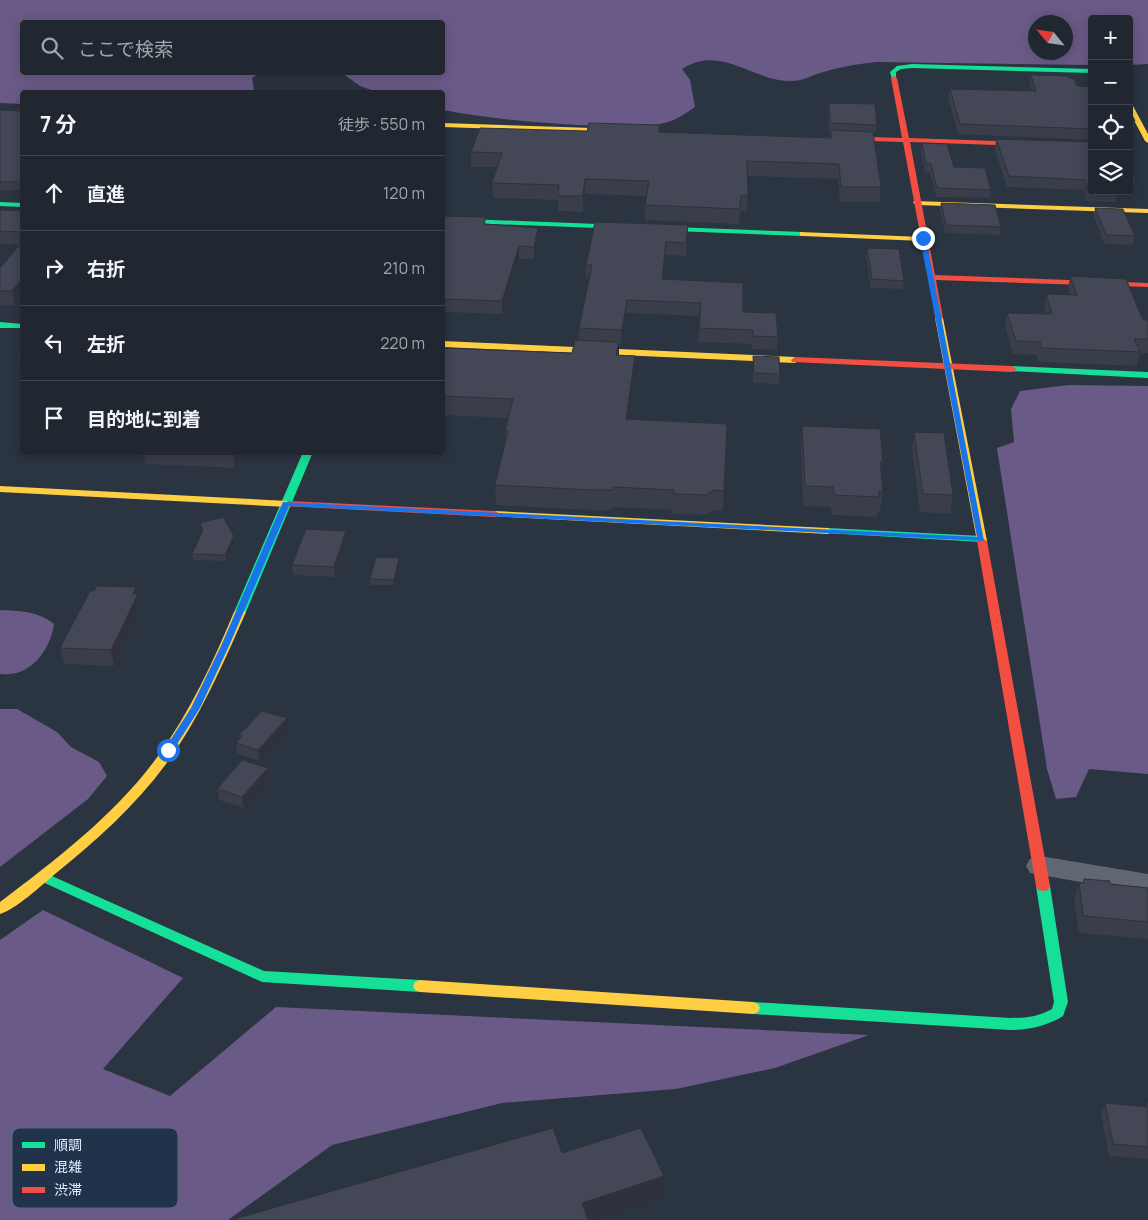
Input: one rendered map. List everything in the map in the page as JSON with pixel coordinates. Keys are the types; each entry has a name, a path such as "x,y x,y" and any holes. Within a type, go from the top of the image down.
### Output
{"street":[{"path":"43,877 262,976 1027,1025 1049,1018 1058,1012 1061,1002 1059,980 1040,866 982,539 893,75 894,69 899,67 920,66 1088,71"},
{"path":"1129,105 1145,146"},
{"path":"446,126 637,132"},
{"path":"826,137 1088,146"},
{"path":"917,203 1148,211"},
{"path":"0,204 20,205"},
{"path":"445,220 923,238"},
{"path":"931,277 1148,285"},
{"path":"0,326 20,326"},
{"path":"445,344 1148,375"},
{"path":"0,909 43,877 101,826 145,780 190,717 225,646 307,455"},
{"path":"0,489 982,539"},
{"path":"1040,866 1148,884"}],"shaded area":[{"path":"0,0 1148,0 1148,64 1133,65 1133,15 1088,15 1088,65 877,62 841,67 791,81 763,76 723,62 710,60 696,62 682,69 690,80 695,107 672,121 644,126 543,123 445,110 445,90 371,90 360,86 345,75 445,75 445,20 20,20 20,75 256,75 252,78 254,90 20,90 20,104 0,103"},
{"path":"1068,385 1148,386 1148,774 1089,769 1076,797 1056,799 1047,769 997,448 1014,442 1011,409 1020,391"},
{"path":"0,610 22,611 35,614 54,624 52,634 43,653 37,661 21,672 0,674"},
{"path":"0,709 17,709 57,732 71,747 99,762 107,776 88,799 0,867"},
{"path":"43,910 183,978 103,1069 170,1096 276,1007 869,1035 775,1068 676,1089 502,1103 332,1145 228,1220 0,1220 0,940"}],"building":[{"path":"1031,75 1069,76 1069,78 1074,79 1077,86 1088,87 1088,129 960,124 950,89 1036,91"},
{"path":"829,103 875,104 877,125 830,123"},
{"path":"0,110 20,111 20,182 0,182"},
{"path":"589,123 660,125 659,132 831,138 831,130 873,132 881,187 841,187 839,164 747,161 748,196 741,196 740,209 645,205 649,181 585,179 583,196 558,196 559,185 492,183 502,153 471,152 480,128 587,131"},
{"path":"996,139 1088,142 1088,188 1085,180 1009,176"},
{"path":"922,143 947,144 954,167 985,168 991,190 939,188 936,185 931,164 926,164"},
{"path":"941,203 995,205 1001,227 946,225"},
{"path":"1095,208 1123,209 1135,236 1106,235"},
{"path":"0,211 20,211 20,232 0,231"},
{"path":"445,216 486,217 484,224 538,228 534,247 519,246 502,301 445,299"},
{"path":"595,222 688,225 686,243 666,242 662,279 743,283 743,312 776,313 778,337 753,336 753,330 699,328 701,303 627,300 622,330 579,328 592,265 586,265"},
{"path":"20,244 20,281 12,291 0,291 0,268"},
{"path":"867,248 899,249 904,281 872,279"},
{"path":"1070,276 1126,279 1143,320 1148,320 1148,339 1134,339 1140,352 1042,348 1040,342 1016,341 1007,313 1052,314 1046,294 1077,295"},
{"path":"575,340 619,342 616,355 635,356 626,419 727,424 724,491 713,490 713,492 709,492 709,495 674,494 674,490 613,487 613,490 591,490 495,485 508,431 505,431 513,399 445,396 445,348 572,353"},
{"path":"753,356 779,357 780,374 754,373"},
{"path":"802,426 880,429 883,462 880,462 883,492 879,491 879,497 834,495 833,487 805,486"},
{"path":"914,432 944,433 953,495 923,494"},
{"path":"223,517 234,536 225,555 192,554 203,530 200,523"},
{"path":"306,529 346,531 334,567 292,565"},
{"path":"376,557 399,558 394,580 370,579"},
{"path":"97,586 136,587 133,594 138,594 111,650 60,648 90,591 94,591"},
{"path":"262,711 287,718 258,750 236,743 242,736 239,735"},
{"path":"242,760 268,768 242,797 217,789"},
{"path":"1084,879 1110,881 1110,884 1148,888 1148,922 1083,916 1079,883 1084,883"},
{"path":"1105,1103 1148,1107 1148,1147 1113,1144"},
{"path":"553,1128 562,1153 641,1128 664,1176 582,1203 588,1220 231,1220"}],"traffic: fast":[{"path":"894,78 893,72 899,67 912,66 1088,71"},
{"path":"1028,144 1088,146"},
{"path":"0,204 20,205"},
{"path":"445,220 803,234"},
{"path":"0,325 20,326"},
{"path":"1012,369 1148,375"},
{"path":"240,612 307,455"},
{"path":"828,531 982,539"},
{"path":"43,877 262,976 420,986"},
{"path":"753,1008 1010,1024 1023,1024 1047,1018 1058,1012 1061,1002 1043,886"}],"traffic: slow":[{"path":"1130,105 1148,141"},
{"path":"445,125 623,131"},
{"path":"917,203 1148,211"},
{"path":"803,234 923,239"},
{"path":"939,318 982,541"},
{"path":"445,344 795,360"},
{"path":"0,489 288,504"},
{"path":"495,514 828,531"},
{"path":"0,909 87,840 145,782 185,725 214,669 240,612"},
{"path":"420,986 753,1008"}],"traffic: jam":[{"path":"894,78 939,318"},
{"path":"836,138 1028,144"},
{"path":"931,277 1148,285"},
{"path":"795,360 1012,369"},
{"path":"288,504 495,514"},
{"path":"982,541 1043,886"}],"route":[{"path":"168,750 195,708 225,646 286,504 982,539 923,238"}]}
